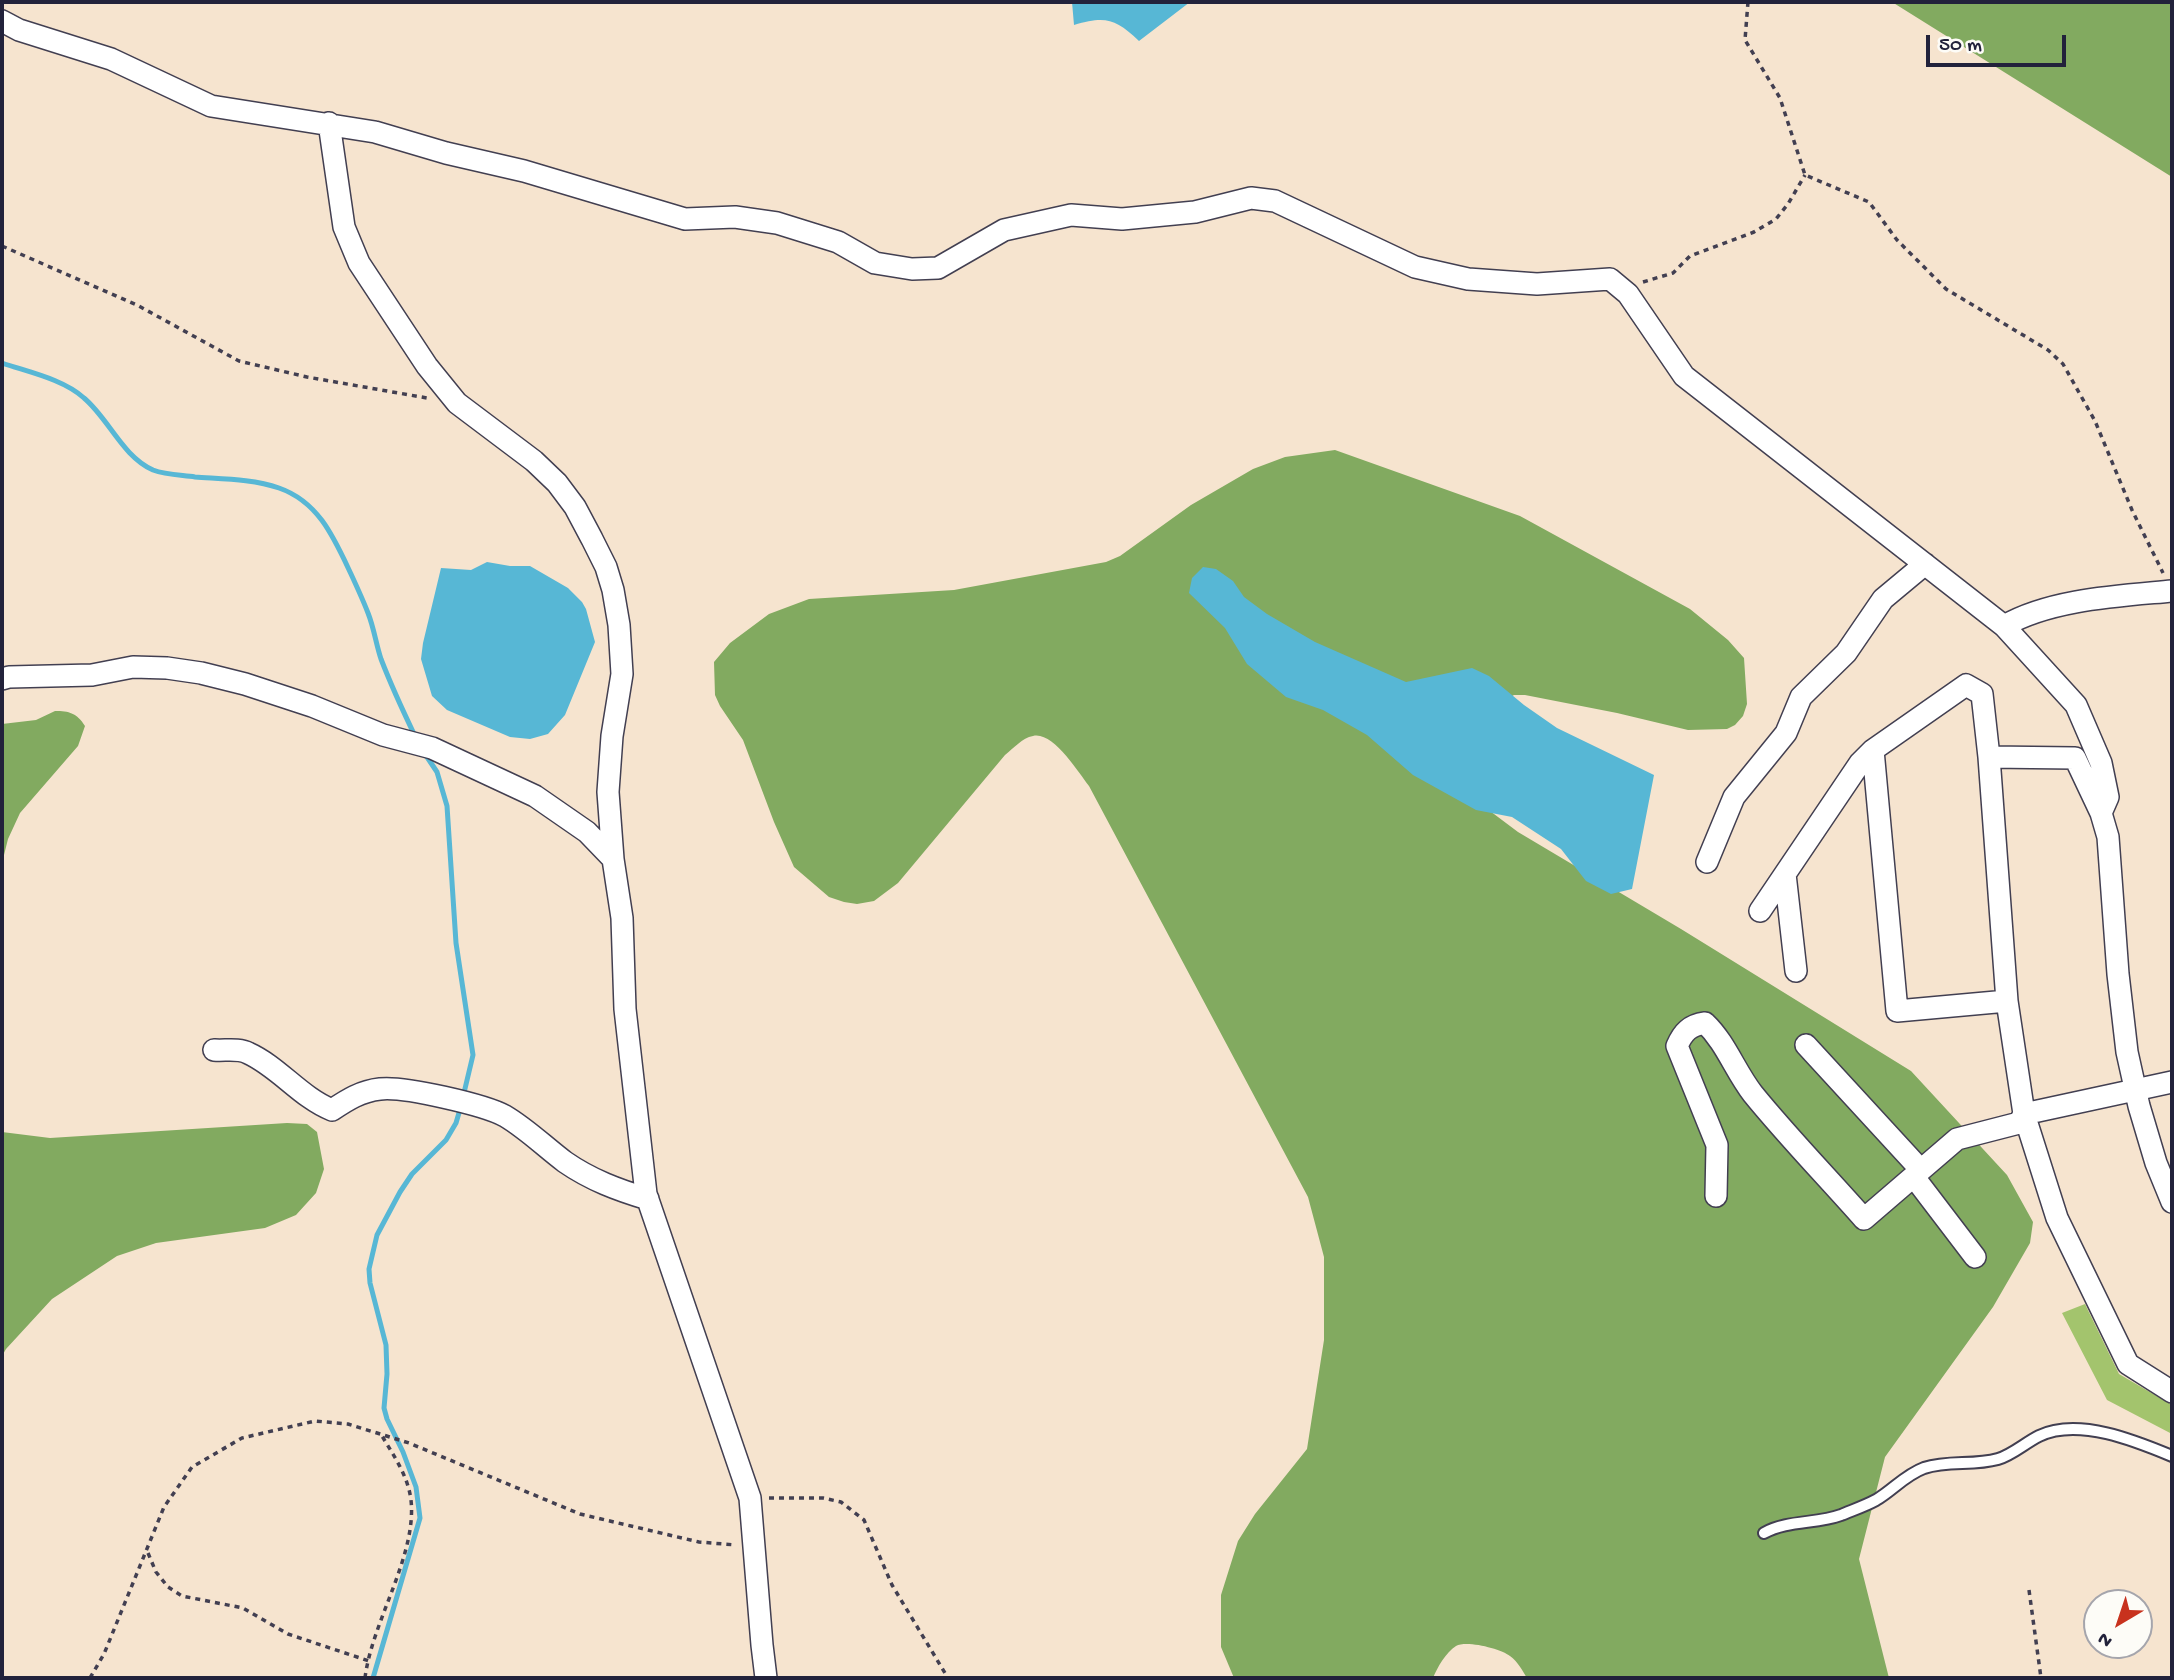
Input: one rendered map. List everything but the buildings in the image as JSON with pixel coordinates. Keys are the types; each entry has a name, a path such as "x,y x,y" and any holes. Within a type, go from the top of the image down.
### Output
{"street":[{"path":"2,21 19,30 111,59 211,106 375,132 446,153 524,171 685,219 736,217 777,223 838,242 875,263 912,269 938,268 1004,230 1071,215 1122,219 1195,212 1251,198 1275,201 1415,267 1468,279 1537,284 1610,279 1629,294 1684,376 2004,626 2076,705 2101,763 2108,797 2101,813"},
{"path":"329,124 345,226 359,263 427,366 457,403 534,461 557,483 575,507 606,567 619,625 622,674 612,736 608,792 613,859 622,918 625,1009 648,1199 750,1498 766,1678"},
{"path":"1707,862 1734,797 1786,733 1801,697 1846,653 1883,599 1925,564"},
{"path":"2004,626 2023,615 2093,600 2172,591"},
{"path":"2,679 92,675 133,667 201,673 245,684 312,706 383,735 432,748 535,796 587,832 613,859"},
{"path":"1760,911 1860,763 1874,750 1966,685 1982,694 2007,1001 2024,1114 2056,1218 2096,1304 2128,1364 2172,1392"},
{"path":"1874,750 1897,1011 2007,1001"},
{"path":"1989,757 2075,758 2101,813 2108,837 2127,1052 2135,1091 2156,1163 2172,1202"},
{"path":"1785,874 1796,971"},
{"path":"1716,1196 1717,1145 1677,1046 1683,1034 1694,1024 1705,1023 1718,1035 1751,1092 1864,1219 1957,1139 2019,1123 2024,1114 2172,1082"},
{"path":"1806,1045 1917,1173 1975,1257"},
{"path":"214,1051 246,1051 279,1073 313,1102 332,1110 355,1095 382,1089 404,1090 489,1109 528,1132 566,1163 607,1186 648,1199"}],"lane":[{"path":"1765,1533 1774,1527 1838,1516 1876,1500 1920,1469 1940,1463 1985,1462 2001,1458 2041,1434 2083,1429 2112,1434 2172,1456"}],"path":[{"path":"1621,288 1673,273 1690,256 1755,232 1776,219 1805,175 1780,98 1745,40 1748,2"},
{"path":"1805,175 1869,202 1897,240 1946,289 2048,350 2063,364 2095,421 2132,510 2172,591"},
{"path":"2,246 137,305 239,361 344,384 457,403"},
{"path":"90,1678 104,1654 164,1507 192,1467 242,1438 315,1421 348,1424 409,1444 580,1514 699,1542 756,1547"},
{"path":"365,1678 404,1553 411,1519 411,1498 402,1470 382,1436"},
{"path":"750,1498 823,1498 841,1502 864,1520 892,1585 948,1678"},
{"path":"148,1551 156,1572 168,1587 182,1596 243,1608 288,1634 369,1661"},
{"path":"2029,1590 2041,1678"}],"green space":[{"path":"1892,2 2172,2 2172,177"},
{"path":"1335,450 1520,516 1690,609 1728,640 1744,658 1747,704 1743,716 1735,725 1727,729 1688,730 1617,713 1514,695 1503,701 1470,796 1518,832 1911,1071 2007,1175 2033,1222 2030,1243 1993,1307 1885,1457 1859,1559 1889,1678 1527,1678 1506,1653 1484,1646 1461,1644 1449,1652 1433,1678 1234,1678 1221,1647 1221,1595 1238,1541 1255,1514 1307,1449 1324,1340 1324,1257 1308,1197 1089,786 1057,746 1041,736 1029,737 1018,744 1005,755 898,883 874,901 857,904 829,897 794,867 743,740 715,695 714,662 730,643 769,614 809,599 954,590 1106,562 1120,556 1191,505 1253,469 1285,457"},
{"path":"55,711 72,714 85,726 78,746 20,813 8,839 2,863 2,724 36,720"},
{"path":"307,1124 317,1132 324,1169 316,1193 296,1215 265,1228 156,1243 117,1256 52,1299 2,1356 2,1132 50,1138"},
{"path":"2085,1304 2119,1374 2172,1405 2172,1434 2107,1400 2062,1313"}],"water":[{"path":"1072,2 1190,2 1139,41 1116,23 1109,21 1094,20 1074,25"},
{"path":"487,562 530,566 568,588 586,609 595,642 565,715 548,734 530,739 510,737 447,710 432,696 421,659 441,568 471,570"},
{"path":"1203,567 1216,569 1233,581 1244,597 1267,614 1315,642 1406,682 1472,668 1489,676 1557,728 1654,775 1632,889 1611,894 1586,881 1561,849 1512,817 1476,810 1413,775 1367,735 1323,710 1286,697 1247,664 1225,628 1189,593 1192,578"}],"waterway":[{"path":"2,363 45,377 76,391 93,407 124,447 142,464 153,470 174,475 259,483 279,488 305,502 324,523 345,561 368,613 385,669 415,736"},
{"path":"423,751 437,772 447,806 456,943 473,1055 463,1097"},
{"path":"373,1678 420,1518 416,1487 384,1408 386,1345 369,1269 377,1235 400,1192 412,1174 446,1140 456,1123 461,1106"}]}
